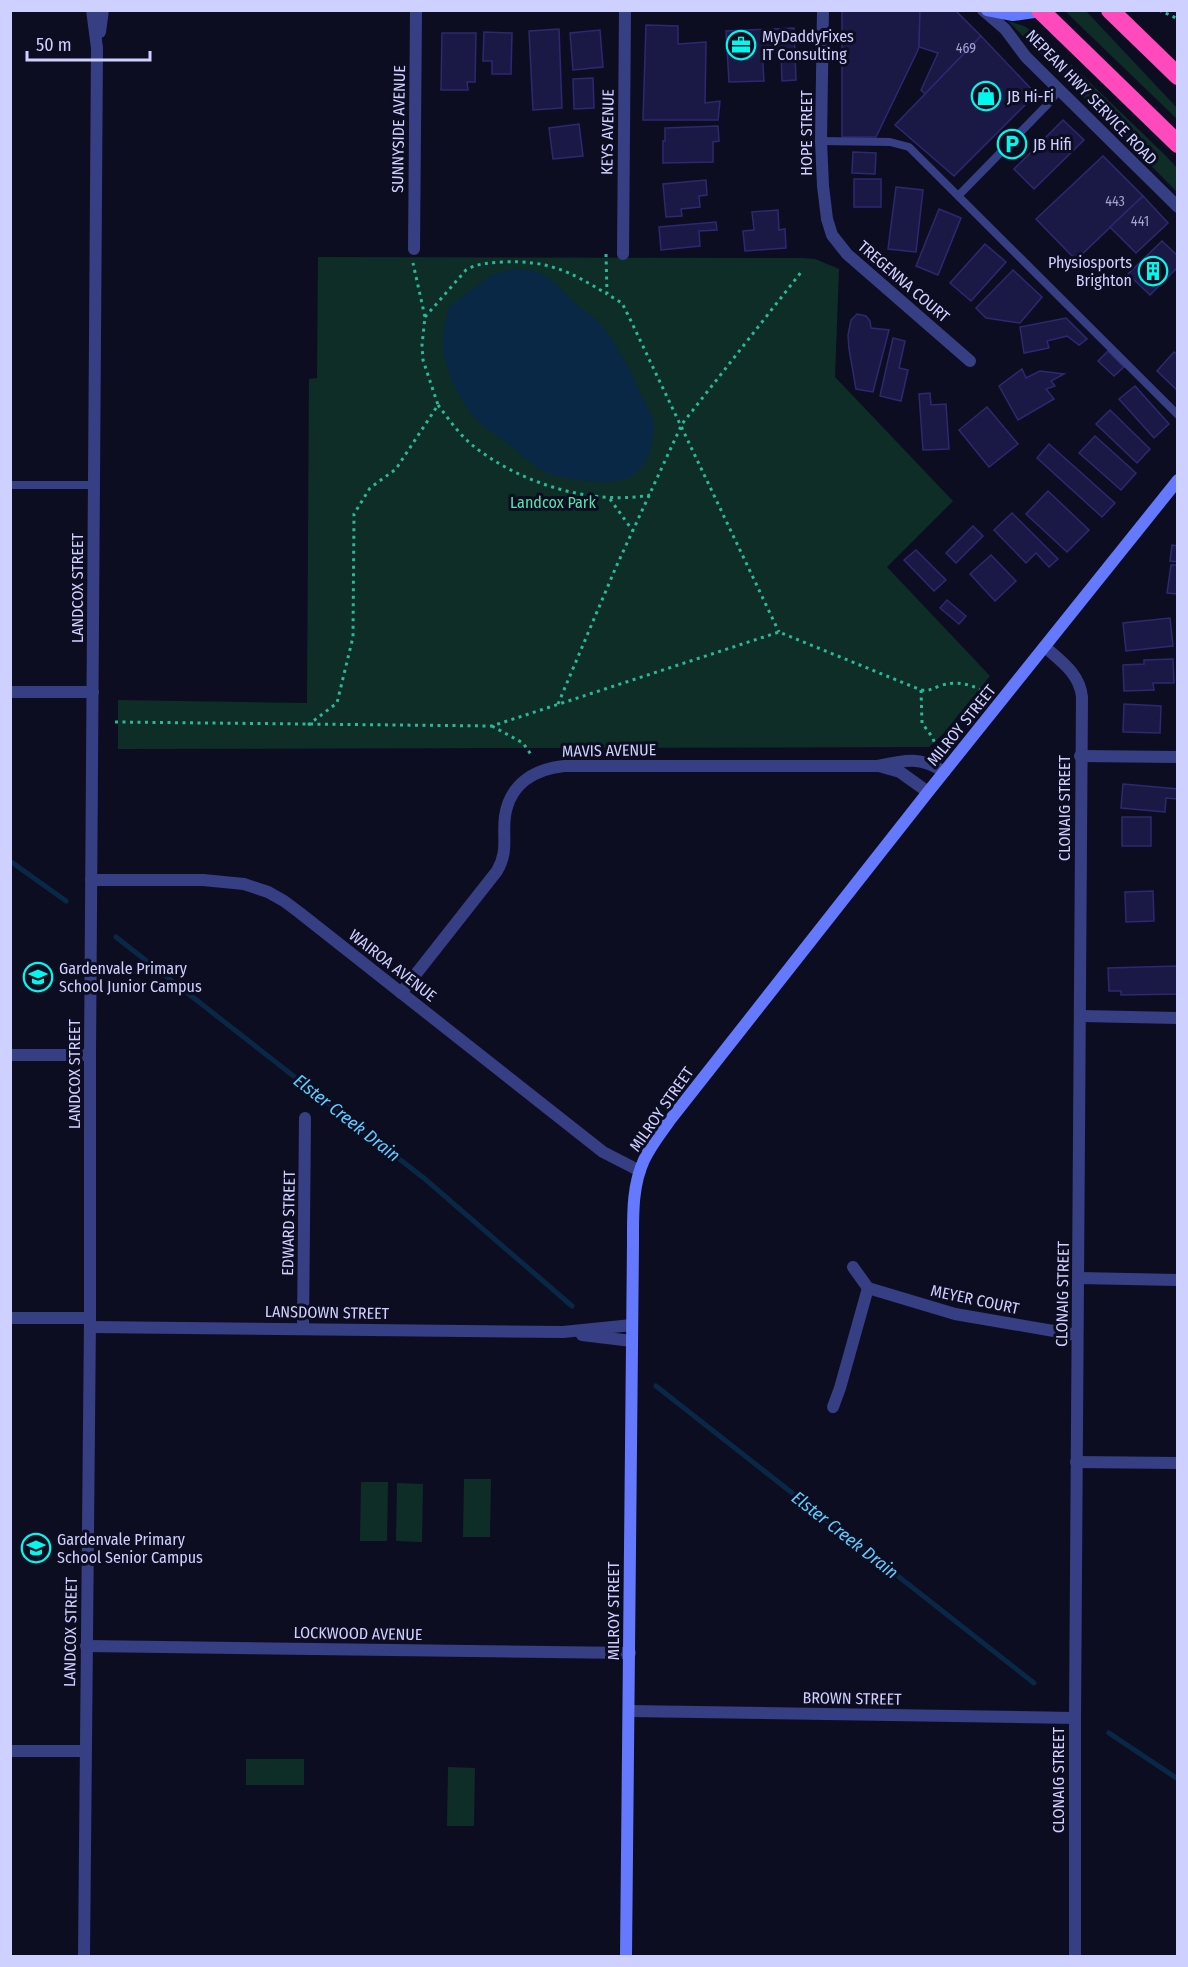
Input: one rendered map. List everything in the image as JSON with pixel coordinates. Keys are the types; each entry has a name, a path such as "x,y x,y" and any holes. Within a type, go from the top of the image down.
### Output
{"highway":[{"path":"1110,10 1178,75"},
{"path":"1041,11 1178,144"}],"street":[{"name":"LANDCOX STREET","path":"84,1956 97,48 92,10"},
{"name":"LANDCOX STREET","path":"97,48 103,10"},
{"name":"SUNNYSIDE AVENUE","path":"413,253 416,10"},
{"name":"KEYS AVENUE","path":"623,254 625,10"},
{"name":"HOPE STREET","path":"823,10 821,141 823,186 828,219"},
{"path":"985,10 1013,15 1041,11"},
{"name":"NEPEAN HWY SERVICE ROAD","path":"985,10 1005,28 1022,52 1059,91 1178,207"},
{"name":"TREGENNA COURT","path":"828,219 832,235 847,254 970,361"},
{"name":"MILROY STREET","path":"626,1956 633,1210 640,1171 649,1150 670,1120 928,792 1178,480"},
{"name":"CLONAIG STREET","path":"1045,647 1075,676 1081,689 1075,1956"},
{"path":"10,692 93,692"},
{"path":"1080,756 1178,757"},
{"name":"MAVIS AVENUE","path":"401,993 497,871 503,861 507,807 518,787 537,771 564,766 878,766 903,760 926,762 944,772"},
{"name":"MAVIS AVENUE","path":"878,766 900,772 928,792"},
{"name":"WAIROA AVENUE","path":"91,880 203,880 244,884 268,892 300,913 603,1152 640,1171"},
{"path":"1081,1016 1178,1018"},
{"path":"10,1055 90,1055"},
{"name":"EDWARD STREET","path":"303,1328 306,1118"},
{"path":"832,1407 840,1388 868,1288 853,1267"},
{"path":"1078,1278 1178,1280"},
{"name":"MEYER COURT","path":"868,1288 956,1314 1077,1335"},
{"name":"LANSDOWN STREET","path":"10,1318 303,1328 563,1332 632,1341"},
{"name":"LANSDOWN STREET","path":"563,1332 632,1325"},
{"path":"1076,1462 1178,1462"},
{"name":"LOCKWOOD AVENUE","path":"86,1646 630,1653"},
{"name":"BROWN STREET","path":"629,1711 1075,1718"},
{"path":"10,1751 86,1751"}],"lane":[{"path":"959,195 1059,91"},
{"path":"821,141 890,142 909,147 1178,415"},
{"path":"10,484 94,485"}],"path":[{"path":"1160,10 1178,19"},
{"path":"413,253 415,275 425,317 423,360 438,405 469,443 516,472 564,490 610,499 650,495"},
{"path":"606,254 607,294"},
{"path":"425,317 466,270 482,263 521,261 554,266 580,278 622,303 682,424 779,632"},
{"path":"558,704 682,424 802,271"},
{"path":"308,725 337,703 353,637 354,514 370,488 396,469 438,405"},
{"path":"610,499 633,531"},
{"path":"115,722 492,726 779,632 921,690 961,682 981,690"},
{"path":"921,690 922,723 933,738 935,745"},
{"path":"492,726 523,743 532,756"}],"green space":[{"path":"1065,11 1086,11 1177,108 1177,119"},
{"path":"1008,21 1024,26 1046,40 1165,155 1177,168 1177,192"},
{"name":"Landcox Park","path":"318,257 803,258 815,259 839,269 835,377 953,501 887,567 990,676 942,735 929,747 118,749 118,700 307,703 309,379 317,378"},
{"path":"464,1479 491,1479 490,1537 463,1537"},
{"path":"361,1482 388,1482 387,1541 360,1541"},
{"path":"397,1483 423,1484 422,1542 396,1541"},
{"path":"246,1759 304,1759 304,1785 246,1785"},
{"path":"448,1767 475,1768 474,1826 447,1826"}],"water":[{"path":"514,269 534,272 556,284 601,325 612,338 625,361 653,419 654,427 652,444 646,461 635,474 628,478 611,482 588,481 547,473 481,424 466,407 454,385 446,361 443,339 449,307 491,275"}],"building":[{"path":"842,10 920,10 919,47 876,137 842,137"},
{"path":"920,10 955,10 981,36 925,94 921,90 938,53 919,47"},
{"path":"646,25 678,26 678,44 706,42 705,103 720,101 718,120 643,120"},
{"path":"794,28 796,80 782,81 781,50 762,51 764,81 729,82 726,31"},
{"path":"559,29 562,108 533,110 529,31"},
{"path":"600,30 603,67 573,70 570,33"},
{"path":"484,32 512,33 511,74 492,74 492,61 483,61"},
{"path":"442,33 476,33 475,82 467,82 468,90 441,90"},
{"path":"981,36 1036,94 954,176 895,125"},
{"path":"593,78 594,108 574,109 573,79"},
{"path":"1063,120 1084,140 1034,189 1014,169"},
{"path":"579,124 583,156 553,159 549,128"},
{"path":"718,126 719,141 713,142 713,162 663,163 665,128"},
{"path":"853,152 876,153 875,174 852,173"},
{"path":"1103,156 1143,196 1076,260 1036,219"},
{"path":"854,179 881,179 881,207 854,207"},
{"path":"706,180 707,195 699,196 700,207 681,209 682,216 666,217 663,184"},
{"path":"896,187 923,190 916,252 888,249"},
{"path":"1143,196 1168,223 1136,253 1110,227"},
{"path":"939,209 961,218 938,275 916,266"},
{"path":"778,210 779,230 785,229 786,248 745,251 743,231 754,230 752,212"},
{"path":"716,222 717,230 699,231 700,246 661,250 659,227"},
{"name":"Physiosports Brighton","path":"1162,241 1178,256 1178,267 1150,295 1128,274"},
{"path":"985,244 1006,262 971,301 950,283"},
{"path":"1013,270 1042,297 1020,323 986,318 976,308"},
{"path":"857,314 866,316 871,328 889,330 873,392 856,389 848,335 851,320"},
{"path":"1066,318 1087,339 1079,345 1067,336 1047,341 1049,348 1024,353 1020,327"},
{"path":"893,338 905,341 899,368 908,370 901,401 880,396"},
{"path":"1108,351 1124,367 1114,376 1098,361"},
{"path":"1174,352 1178,355 1178,391 1157,371"},
{"path":"1022,369 1026,378 1040,371 1064,374 1051,381 1055,386 1046,389 1054,399 1018,420 999,386"},
{"path":"1135,386 1169,424 1154,438 1119,399"},
{"path":"930,393 931,405 946,404 949,449 923,450 919,394"},
{"path":"987,407 1018,444 989,467 959,430"},
{"path":"1110,410 1150,449 1137,463 1096,424"},
{"path":"1095,436 1136,473 1121,490 1079,453"},
{"path":"1049,444 1115,503 1102,517 1037,458"},
{"path":"1048,491 1089,530 1067,552 1026,514"},
{"path":"1012,513 1058,559 1049,567 1036,553 1026,563 994,530"},
{"path":"973,526 983,536 956,563 946,553"},
{"path":"1172,545 1178,546 1178,562 1170,561"},
{"path":"916,550 946,580 934,591 904,560"},
{"path":"991,555 1016,581 995,601 970,574"},
{"path":"1171,565 1178,565 1178,594 1167,593"},
{"path":"947,600 966,616 959,624 940,608"},
{"path":"1170,618 1173,646 1126,651 1123,623"},
{"path":"1173,659 1174,683 1153,683 1154,690 1124,691 1123,665 1144,664 1144,660"},
{"path":"1124,704 1161,706 1160,733 1123,732"},
{"path":"1123,784 1178,789 1178,799 1166,798 1165,812 1121,808"},
{"path":"1122,817 1151,817 1151,846 1122,846"},
{"path":"1153,891 1154,921 1126,922 1125,892"},
{"path":"1178,966 1178,994 1121,995 1121,991 1109,991 1108,968"}],"waterway":[{"name":"Elster Creek Drain","path":"10,861 66,901"},
{"name":"Elster Creek Drain","path":"116,937 425,1179 572,1306"},
{"name":"Elster Creek Drain","path":"656,1386 1034,1683"},
{"name":"Elster Creek Drain","path":"1109,1733 1178,1779"}],"place":[{"name":"MyDaddyFixes IT Consulting","path":"741,45"},
{"name":"JB Hi-Fi","path":"986,96"},
{"name":"JB Hifi","path":"1012,144"},
{"name":"Physiosports Brighton","path":"1153,271"},
{"name":"Gardenvale Primary School Junior Campus","path":"38,977"},
{"name":"Gardenvale Primary School Senior Campus","path":"36,1548"}]}
